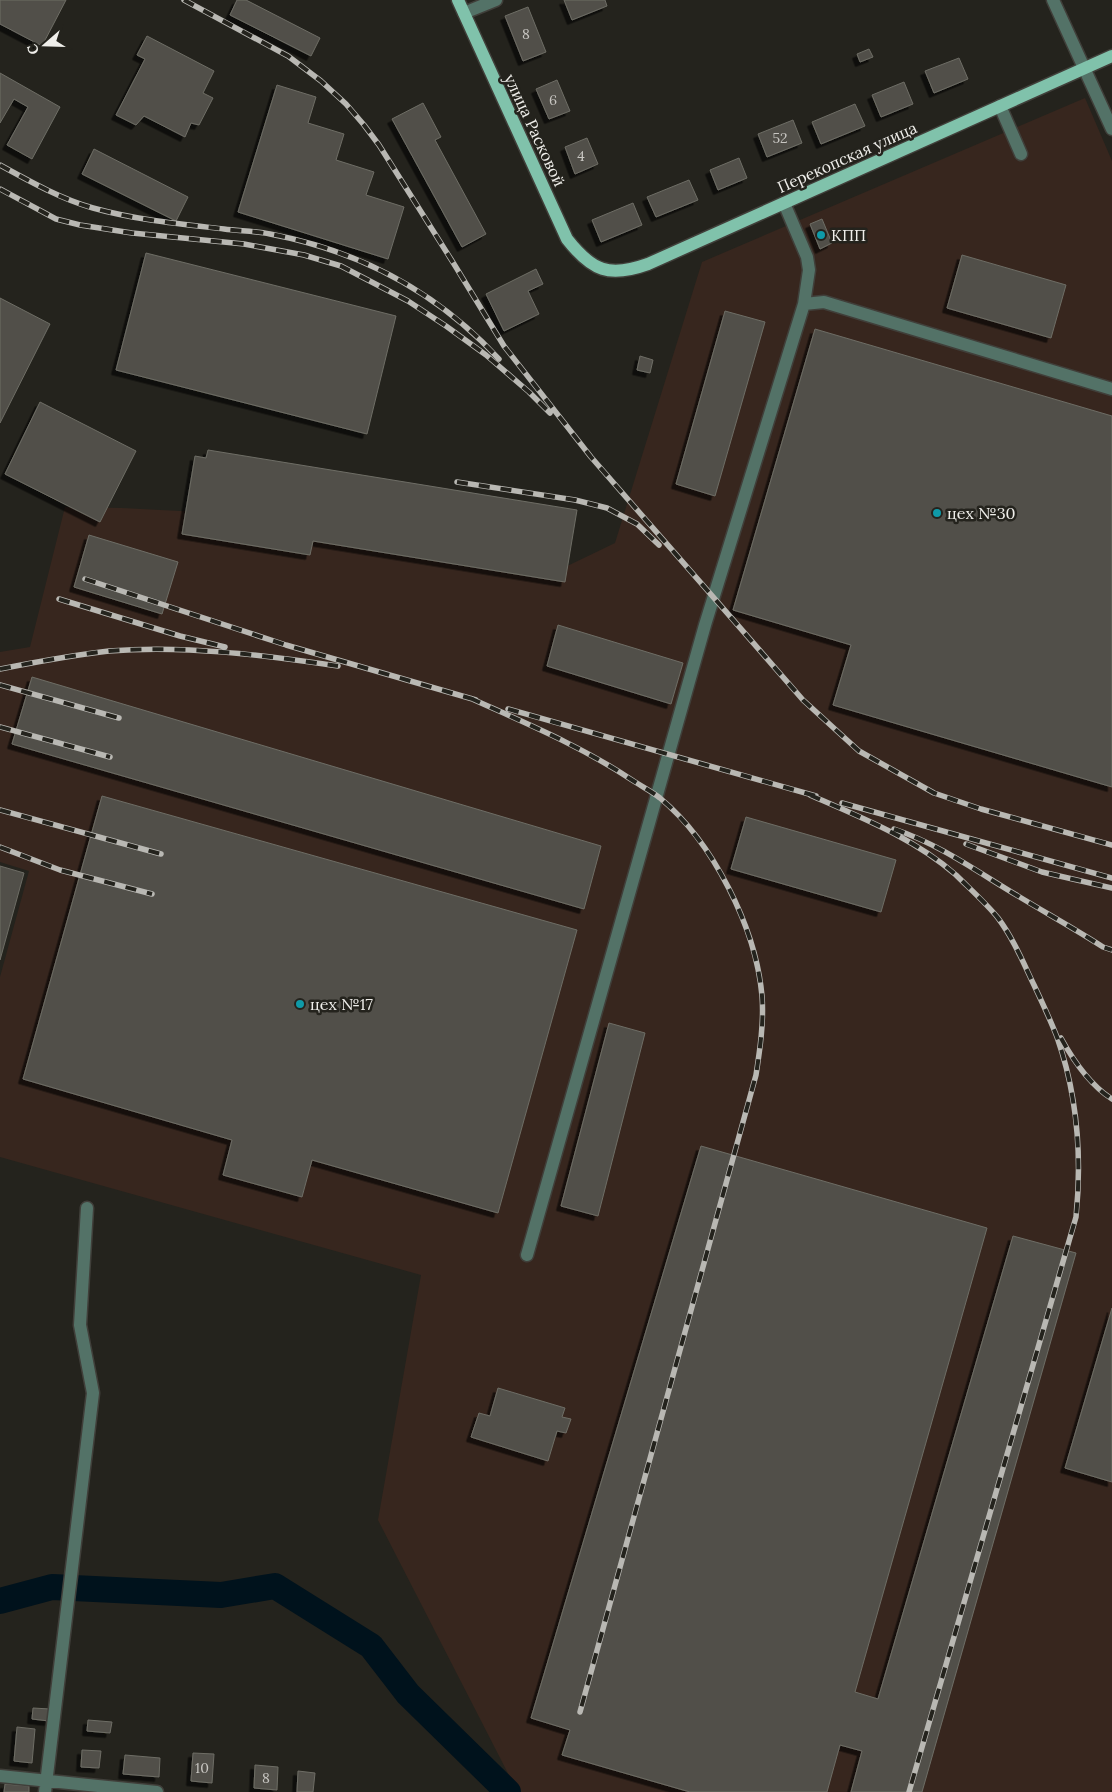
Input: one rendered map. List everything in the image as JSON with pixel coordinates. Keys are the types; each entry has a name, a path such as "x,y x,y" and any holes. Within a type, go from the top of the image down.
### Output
{"main road":[{"name":"улица Расковой","path":"458,0 567,238 578,253 593,265"},
{"name":"Перекопская улица","path":"593,265 604,270 621,272 635,269 1112,56"}],"street":[{"path":"464,13 496,0"},
{"path":"1052,0 1112,129"},
{"path":"1000,106 1021,154"},
{"path":"527,1255 705,625 804,304 809,270 807,257 784,203"},
{"path":"804,304 824,302 1112,389"},
{"path":"46,1786 69,1580 93,1394 80,1325 87,1208"},
{"path":"0,1776 46,1786 157,1792"}],"shaded area":[{"path":"1085,98 1112,161 1112,1792 521,1792 515,1787 378,1520 421,1275 0,1157 0,977 29,871 0,862 0,652 30,647 65,507 199,512 559,570 615,543 702,262"}],"building":[{"path":"0,0 66,0 42,46 0,24"},
{"path":"237,0 246,0 320,38 311,56 230,15"},
{"path":"564,0 605,0 607,6 572,20"},
{"path":"528,7 546,52 523,61 505,16"},
{"path":"147,36 214,71 203,93 213,98 199,125 191,123 185,137 144,116 136,125 116,115 145,59 137,55"},
{"path":"869,49 873,57 860,62 857,54"},
{"path":"959,58 968,79 934,93 925,71"},
{"path":"0,73 60,107 32,159 7,145 28,107 14,99 0,123"},
{"path":"557,80 570,111 549,119 536,89"},
{"path":"904,82 913,104 881,117 872,95"},
{"path":"277,85 316,97 308,123 344,134 336,160 374,172 366,195 404,207 388,259 238,212"},
{"path":"423,103 441,137 435,140 486,234 462,247 392,119"},
{"path":"855,104 865,126 821,144 812,122"},
{"path":"793,120 802,143 767,157 758,134"},
{"path":"587,138 598,164 575,174 565,147"},
{"path":"94,149 188,197 176,221 82,174"},
{"path":"739,158 747,178 718,190 710,170"},
{"path":"689,180 698,200 656,217 647,197"},
{"path":"633,203 642,225 601,242 592,220"},
{"name":"КПП","path":"822,219 832,243 820,249 810,224"},
{"path":"146,253 396,316 367,434 116,370"},
{"path":"962,255 1066,285 1051,338 947,308"},
{"path":"536,269 543,284 528,291 539,314 504,331 486,294"},
{"path":"0,298 50,324 0,423"},
{"path":"725,311 765,322 715,496 676,484"},
{"name":"цех №30","path":"815,329 1112,416 1112,787 833,705 851,645 733,610"},
{"path":"640,356 653,360 650,373 637,370"},
{"path":"40,402 136,451 100,522 5,474"},
{"path":"208,450 577,510 565,582 313,541 310,555 182,534 195,456 206,458"},
{"path":"89,535 178,562 162,614 74,587"},
{"path":"558,625 683,663 671,704 547,666"},
{"path":"32,677 601,846 584,909 12,744"},
{"name":"цех №17","path":"102,796 577,930 498,1213 312,1160 302,1197 223,1175 232,1140 23,1079"},
{"path":"746,817 896,860 881,912 731,869"},
{"path":"0,866 24,873 0,960"},
{"path":"609,1023 645,1033 598,1216 561,1206"},
{"path":"701,1146 987,1228 855,1692 878,1699 1013,1236 1076,1253 922,1792 851,1792 862,1751 840,1745 827,1792 690,1792 562,1755 570,1730 531,1718"},
{"path":"1112,1308 1112,1482 1065,1468"},
{"path":"498,1388 565,1408 562,1417 571,1419 566,1433 557,1431 548,1461 471,1437 479,1413 490,1416"},
{"path":"33,1708 50,1709 49,1721 32,1719"},
{"path":"88,1720 112,1722 110,1733 87,1731"},
{"path":"17,1727 35,1729 32,1763 14,1761"},
{"path":"82,1750 101,1751 99,1768 81,1767"},
{"path":"193,1753 214,1754 212,1783 191,1781"},
{"path":"125,1755 160,1758 159,1777 123,1774"},
{"path":"255,1765 278,1767 277,1790 254,1788"},
{"path":"298,1771 315,1773 313,1792 297,1792"},
{"path":"5,1784 29,1786 29,1792 4,1792"}],"waterway":[{"path":"0,1601 52,1587 221,1595 275,1586 371,1646 408,1694 508,1792"}],"railway":[{"path":"184,0 288,56 321,81 346,104 379,145 504,346 591,457 803,700 859,751 934,793 981,809 1112,845"},
{"path":"0,165 57,195 93,208 125,216 158,221 270,234 335,251 366,263 423,294 475,335 499,359"},
{"path":"0,189 56,219 80,225 132,233 244,244 304,255 341,266 408,301 446,326 486,355 550,413"},
{"path":"457,482 575,500 607,508 637,524 659,545"},
{"path":"85,579 286,645 476,700"},
{"path":"59,599 180,636 225,647"},
{"path":"0,669 109,651 138,649 224,652 338,666"},
{"path":"0,685 119,718"},
{"path":"470,698 593,756 657,795 679,816 714,862 729,888 751,943 762,996 762,1026 756,1075 580,1712"},
{"path":"508,709 816,796"},
{"path":"0,727 110,757"},
{"path":"810,795 886,829 922,850 956,875 998,918 1017,950 1057,1037 1069,1081 1076,1126 1078,1149 1076,1217 909,1792"},
{"path":"842,803 1112,878"},
{"path":"0,810 161,854"},
{"path":"894,829 943,851 1103,947 1112,950"},
{"path":"966,844 1042,872 1112,888"},
{"path":"0,847 60,870 152,894"},
{"path":"1061,1038 1083,1072 1096,1087 1112,1099"}],"place":[{"name":"КПП","path":"821,235"},
{"name":"цех №30","path":"937,513"},
{"name":"цех №17","path":"300,1004"}]}
